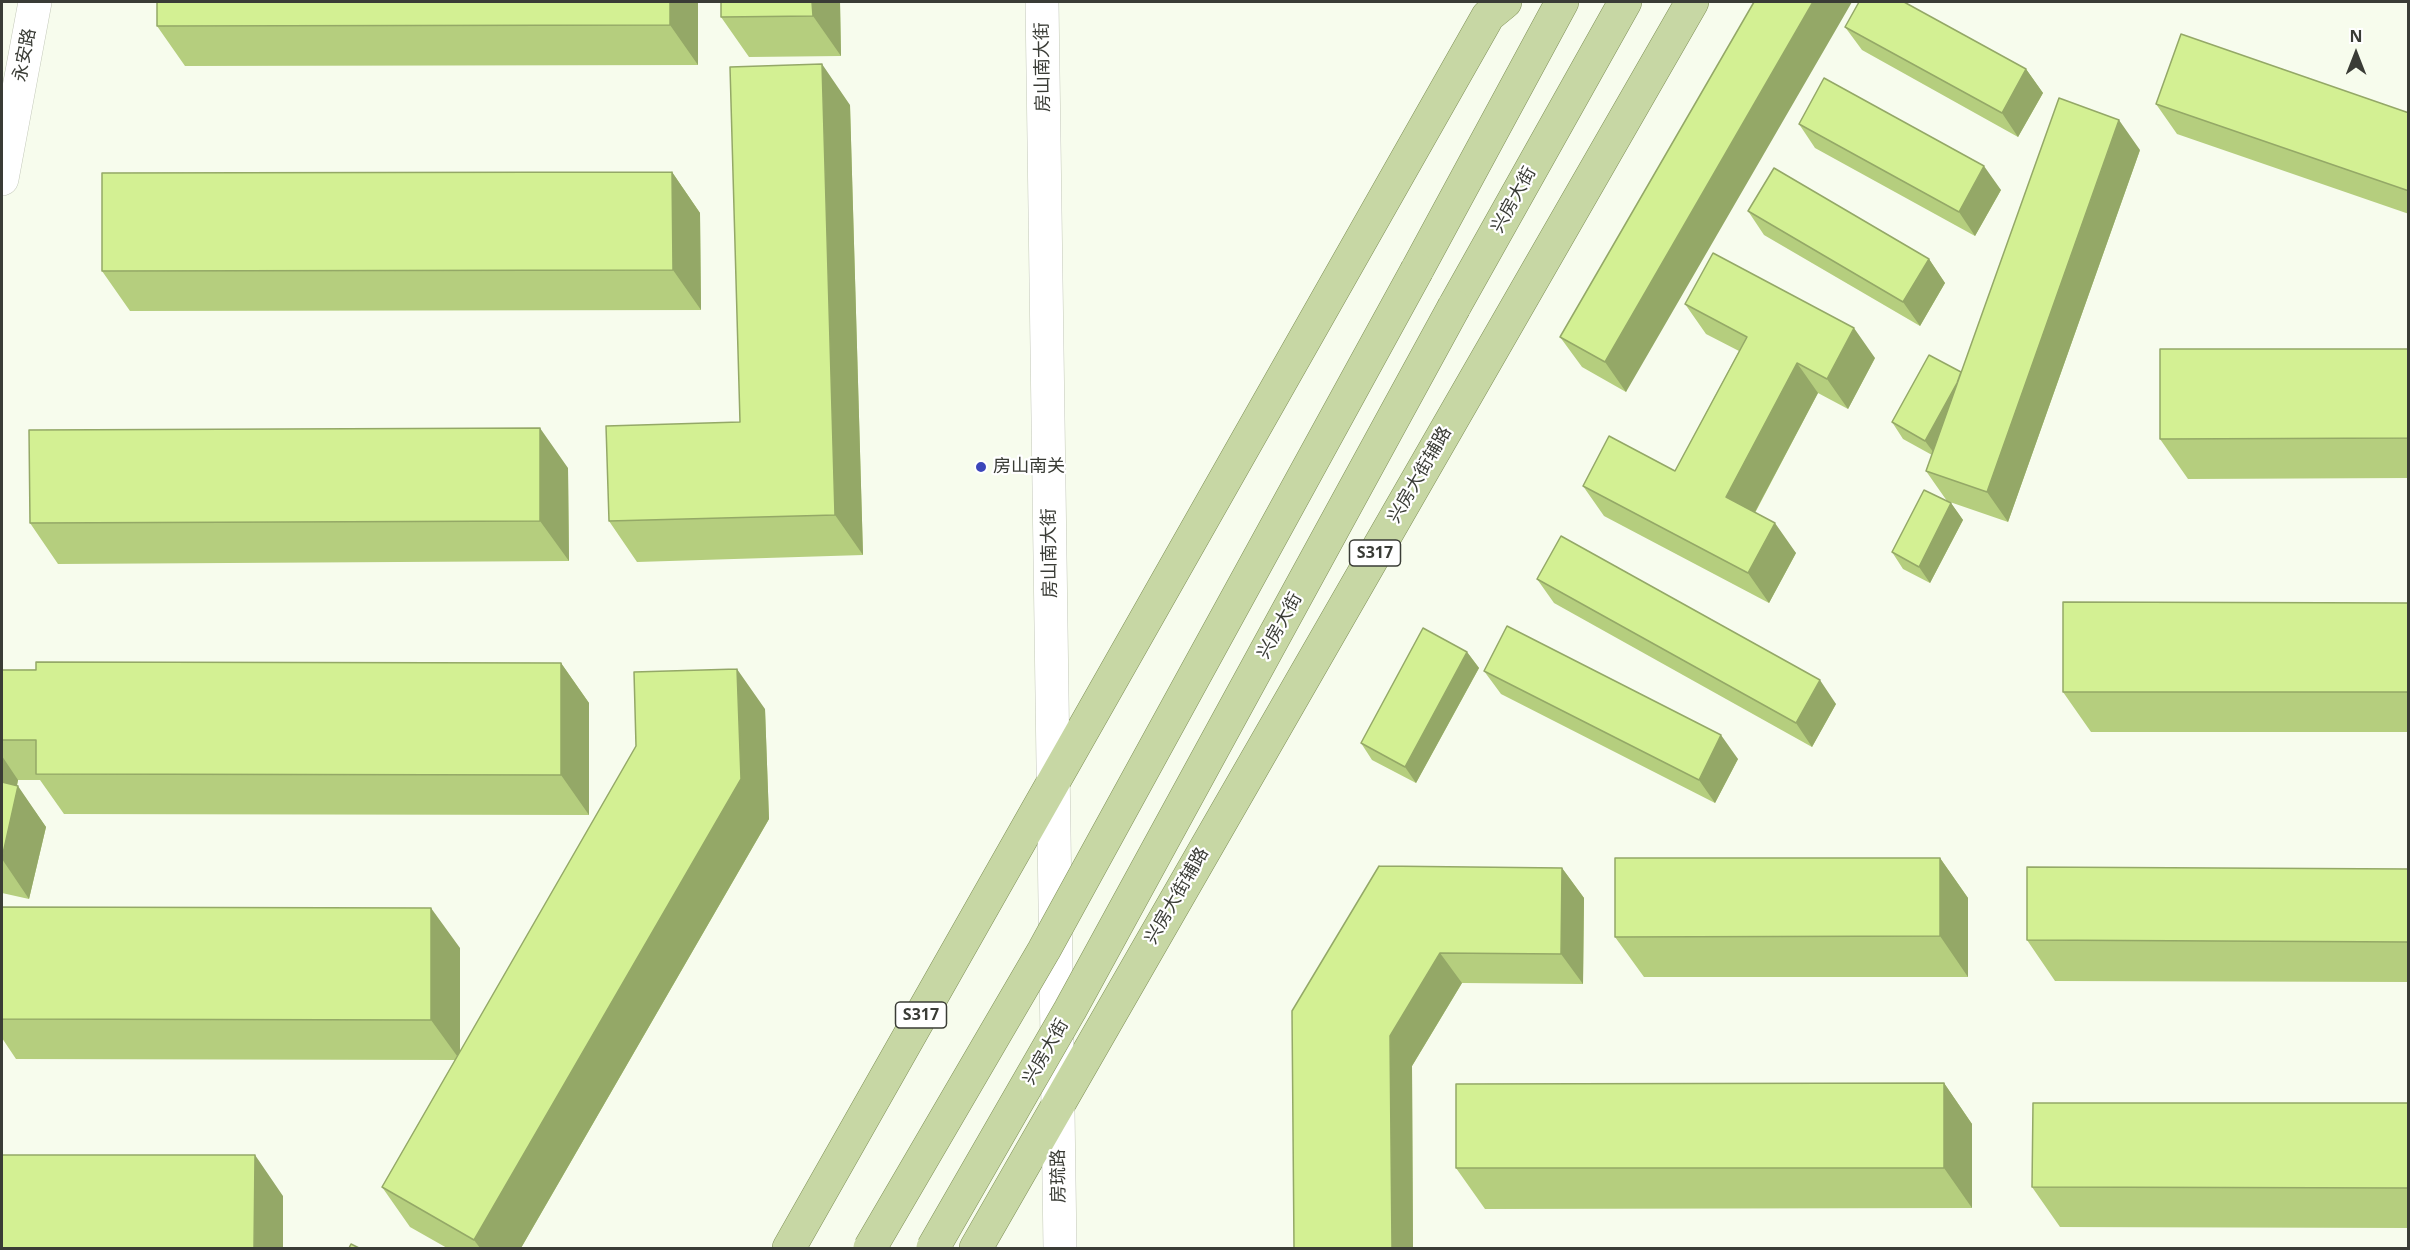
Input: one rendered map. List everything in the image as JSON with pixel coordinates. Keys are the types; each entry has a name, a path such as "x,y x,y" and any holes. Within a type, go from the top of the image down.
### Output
{"main road":[{"name":"永安路","path":"2,179 35,2"},
{"name":"房山南大街","path":"1042,2 1058,1104"},
{"path":"870,1248 1044,950 1418,270 1562,2"},
{"name":"兴房大街","path":"933,1248 1070,1010 1454,307 1625,2"},
{"name":"兴房大街辅路","path":"1058,1104 1692,2"},
{"name":"S317","path":"789,1248 1496,6"},
{"name":"兴房大街","path":"976,1248 1058,1104"},
{"name":"房琉路","path":"1058,1104 1060,1248"}],"building":[{"path":"157,2 670,2 670,25 157,26"},
{"path":"721,2 812,2 813,16 721,17"},
{"path":"1754,2 1813,2 1605,362 1560,337"},
{"path":"1859,2 1904,2 2026,69 2002,113 1845,27"},
{"path":"2181,34 2409,113 2409,191 2156,104"},
{"path":"822,64 835,515 609,521 606,426 740,422 730,67"},
{"path":"1824,78 1984,166 1959,212 1799,124"},
{"path":"2059,98 2119,120 1987,492 1926,471"},
{"path":"1774,168 1929,259 1903,302 1748,211"},
{"path":"672,172 673,270 102,271 102,173"},
{"path":"1713,253 1854,328 1827,379 1797,363 1726,497 1775,523 1748,573 1583,486 1609,436 1675,471 1747,337 1685,304"},
{"path":"2160,349 2409,349 2409,438 2160,439"},
{"path":"1929,355 1961,372 1925,441 1892,422"},
{"path":"540,428 540,521 30,523 29,430"},
{"path":"1924,490 1951,503 1919,567 1892,552"},
{"path":"1561,536 1820,680 1796,723 1537,579"},
{"path":"2063,602 2409,603 2409,692 2063,692"},
{"path":"1507,626 1721,735 1699,780 1484,671"},
{"path":"1423,628 1467,652 1405,767 1361,743"},
{"path":"36,662 561,663 561,775 36,774 36,740 2,740 2,670 36,670"},
{"path":"737,669 741,779 474,1240 382,1187 636,746 634,672"},
{"path":"2,782 18,786 2,858"},
{"path":"1615,858 1940,858 1940,936 1615,937"},
{"path":"1379,866 1562,868 1561,954 1440,953 1390,1036 1392,1248 1294,1248 1292,1011"},
{"path":"2027,867 2409,869 2409,942 2027,940"},
{"path":"2,907 431,908 431,1020 2,1019"},
{"path":"1944,1083 1944,1168 1456,1168 1456,1084"},
{"path":"2033,1103 2409,1103 2409,1188 2032,1187"},
{"path":"2,1155 255,1155 254,1248 2,1248"}],"place":[{"name":"房山南关","path":"981,467"}]}
